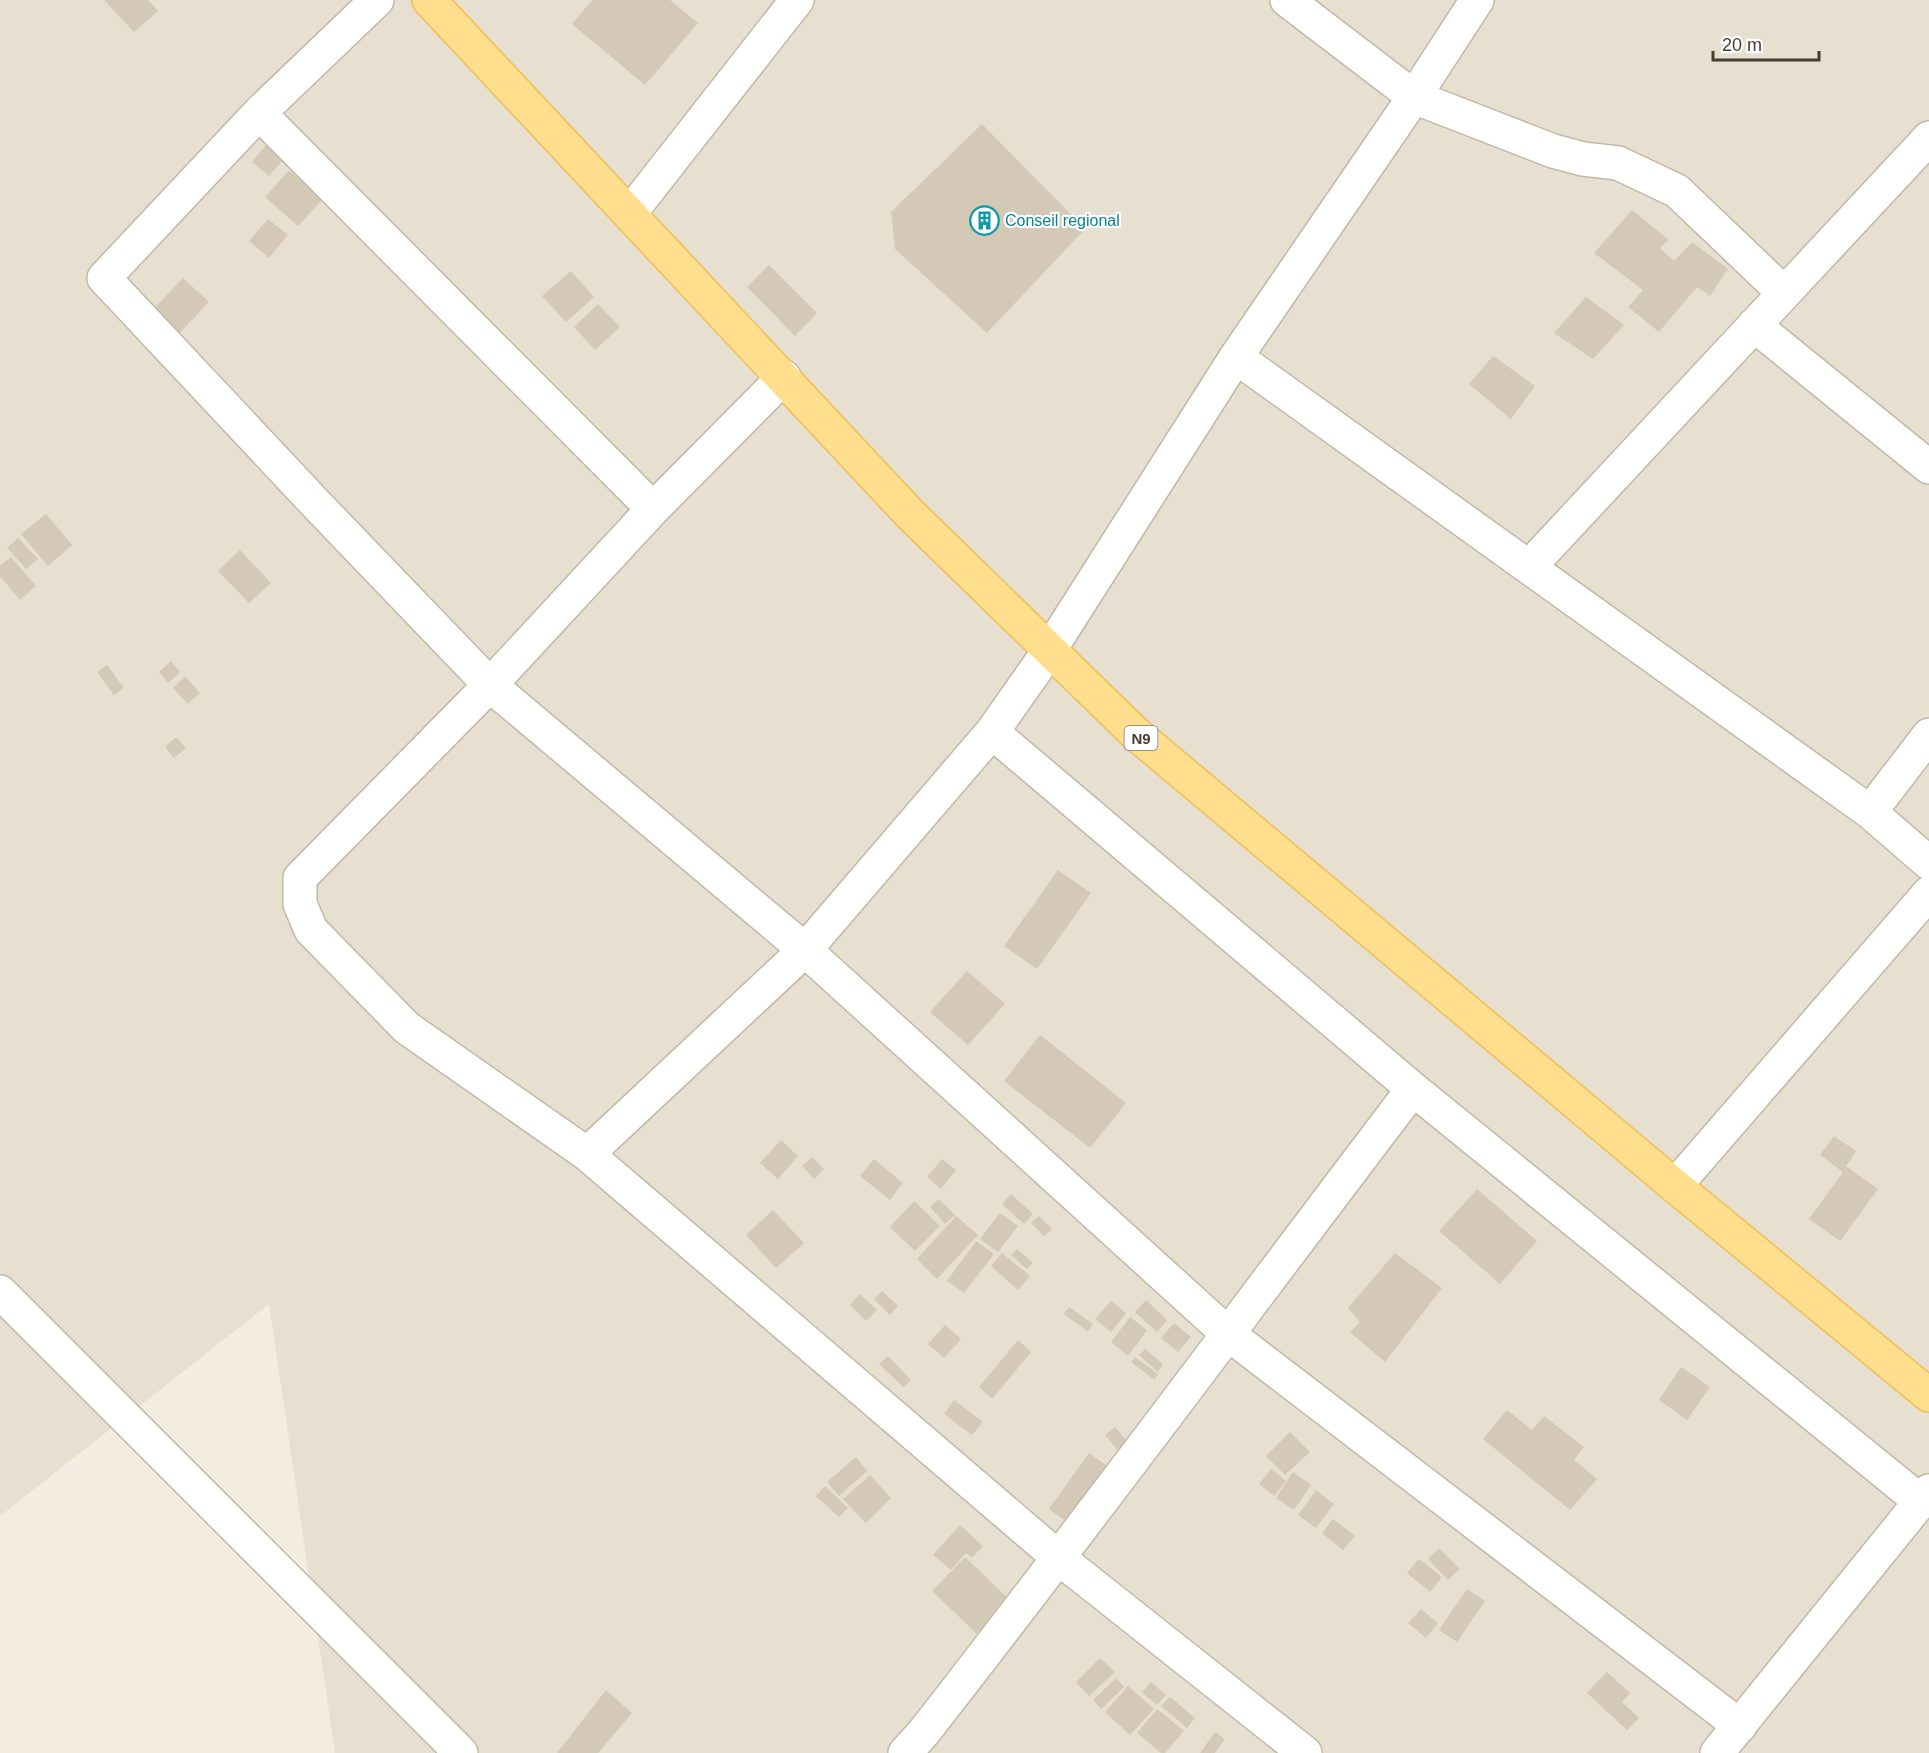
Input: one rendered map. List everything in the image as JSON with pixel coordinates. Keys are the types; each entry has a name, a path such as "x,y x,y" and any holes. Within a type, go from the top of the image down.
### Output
{"main road":[{"name":"N9","path":"429,0 910,514 1143,740 1675,1186 1929,1395"}],"street":[{"path":"377,0 258,113 104,278 490,685 805,950 1227,1333 1740,1726"},
{"path":"630,213 797,0"},
{"path":"1287,0 1414,97 1553,151 1583,159 1618,163 1677,191 1784,293"},
{"path":"587,1154 805,950 992,732 1049,651 1236,357 1414,97 1477,0"},
{"path":"258,113 653,509"},
{"path":"1529,567 1929,138"},
{"path":"1754,325 1929,467"},
{"path":"1236,357 1870,812 1929,862"},
{"path":"784,378 653,509 490,685 300,878 300,904 311,930 407,1028 587,1154 1060,1559 1305,1753"},
{"path":"992,732 1413,1089 1924,1496 1717,1753"},
{"path":"1870,812 1929,735"},
{"path":"1675,1186 1929,893"},
{"path":"905,1753 1060,1559 1227,1333 1413,1089"},
{"path":"0,1292 461,1753"}],"shaded area":[{"path":"0,0 1929,0 1929,1753 335,1753 269,1304 0,1516"}],"building":[{"path":"104,0 148,0 158,11 134,32"},
{"path":"592,0 670,0 698,23 645,85 572,24"},
{"name":"Conseil regional","path":"982,124 1085,229 987,333 895,249 891,212"},
{"path":"270,140 288,154 269,176 252,162"},
{"path":"289,170 322,200 298,226 265,197"},
{"path":"1632,210 1669,240 1660,248 1674,261 1692,242 1728,269 1710,296 1697,287 1659,332 1628,307 1643,290 1594,253"},
{"path":"268,219 288,235 269,258 249,241"},
{"path":"769,265 817,313 795,336 747,287"},
{"path":"571,271 594,297 566,322 542,296"},
{"path":"183,278 209,302 174,339 148,315"},
{"path":"1586,297 1624,325 1593,359 1554,333"},
{"path":"598,304 620,327 595,350 574,327"},
{"path":"1493,356 1535,386 1511,419 1469,384"},
{"path":"46,514 72,545 48,566 21,534"},
{"path":"18,538 38,559 26,569 7,548"},
{"path":"240,550 271,583 249,603 218,571"},
{"path":"11,557 36,586 20,600 0,576 0,566"},
{"path":"171,661 180,672 168,683 159,672"},
{"path":"107,665 124,688 114,695 97,672"},
{"path":"185,676 200,693 188,704 173,688"},
{"path":"176,737 186,748 174,758 165,747"},
{"path":"1058,870 1091,893 1037,969 1004,946"},
{"path":"967,971 1005,1004 968,1045 930,1012"},
{"path":"1040,1035 1126,1103 1090,1148 1004,1081"},
{"path":"1834,1136 1856,1151 1846,1166 1878,1189 1840,1241 1809,1219 1843,1172 1820,1155"},
{"path":"781,1140 798,1156 778,1179 760,1163"},
{"path":"812,1157 824,1169 814,1179 802,1166"},
{"path":"874,1159 903,1183 890,1200 860,1176"},
{"path":"942,1159 956,1170 941,1189 927,1177"},
{"path":"1477,1189 1537,1241 1500,1284 1439,1231"},
{"path":"1011,1194 1033,1214 1024,1224 1002,1204"},
{"path":"939,1199 955,1215 945,1224 930,1207"},
{"path":"914,1201 940,1226 915,1251 890,1227"},
{"path":"773,1210 804,1243 776,1268 746,1235"},
{"path":"1000,1213 1018,1226 998,1252 980,1239"},
{"path":"956,1216 978,1235 937,1279 917,1259"},
{"path":"1039,1216 1052,1229 1044,1236 1031,1223"},
{"path":"976,1241 994,1254 964,1293 947,1281"},
{"path":"1017,1249 1033,1263 1027,1269 1011,1255"},
{"path":"1002,1253 1030,1276 1018,1290 991,1266"},
{"path":"1395,1253 1442,1288 1385,1362 1350,1332 1360,1322 1348,1308"},
{"path":"882,1291 898,1306 890,1315 874,1299"},
{"path":"860,1294 877,1310 866,1321 850,1305"},
{"path":"1146,1300 1167,1320 1157,1332 1135,1312"},
{"path":"1111,1301 1126,1313 1111,1332 1095,1319"},
{"path":"1069,1307 1093,1324 1088,1332 1064,1314"},
{"path":"1130,1317 1147,1330 1128,1356 1111,1342"},
{"path":"1174,1323 1191,1337 1178,1352 1161,1338"},
{"path":"945,1325 961,1339 944,1358 928,1344"},
{"path":"1018,1340 1031,1352 992,1399 979,1387"},
{"path":"1145,1349 1163,1364 1158,1372 1139,1355"},
{"path":"888,1356 911,1380 903,1387 879,1364"},
{"path":"1135,1357 1158,1374 1154,1380 1131,1362"},
{"path":"1681,1367 1710,1387 1687,1420 1659,1400"},
{"path":"954,1400 983,1422 972,1435 944,1414"},
{"path":"1507,1410 1532,1430 1544,1416 1584,1447 1574,1460 1597,1479 1570,1510 1483,1439"},
{"path":"1115,1427 1131,1446 1122,1455 1105,1435"},
{"path":"1290,1432 1310,1452 1285,1475 1266,1456"},
{"path":"1089,1453 1109,1467 1069,1523 1049,1509"},
{"path":"856,1457 867,1471 839,1496 827,1482"},
{"path":"1271,1469 1286,1481 1274,1496 1259,1484"},
{"path":"1293,1472 1311,1485 1294,1510 1276,1498"},
{"path":"870,1475 891,1498 866,1523 843,1499"},
{"path":"825,1486 848,1508 839,1517 816,1496"},
{"path":"1316,1490 1334,1504 1316,1528 1298,1515"},
{"path":"1333,1519 1355,1536 1343,1550 1322,1533"},
{"path":"960,1525 983,1546 972,1558 966,1553 951,1570 933,1555"},
{"path":"1439,1548 1460,1569 1448,1580 1428,1559"},
{"path":"965,1557 1010,1600 977,1634 932,1591"},
{"path":"1419,1559 1442,1577 1430,1592 1407,1573"},
{"path":"1467,1589 1485,1601 1457,1642 1439,1630"},
{"path":"1421,1609 1438,1623 1426,1638 1408,1623"},
{"path":"1100,1658 1115,1672 1089,1696 1076,1682"},
{"path":"1607,1672 1630,1693 1622,1702 1639,1718 1627,1730 1587,1693"},
{"path":"1116,1678 1124,1687 1101,1709 1093,1700"},
{"path":"1151,1682 1166,1695 1157,1705 1142,1692"},
{"path":"1128,1686 1154,1709 1130,1735 1105,1712"},
{"path":"606,1690 632,1713 598,1753 557,1753"},
{"path":"1170,1697 1195,1718 1187,1728 1161,1706"},
{"path":"1157,1709 1184,1731 1165,1753 1161,1753 1137,1733"},
{"path":"1215,1732 1225,1739 1215,1753 1200,1753"}],"place":[{"name":"Conseil regional","path":"984,220"}]}
